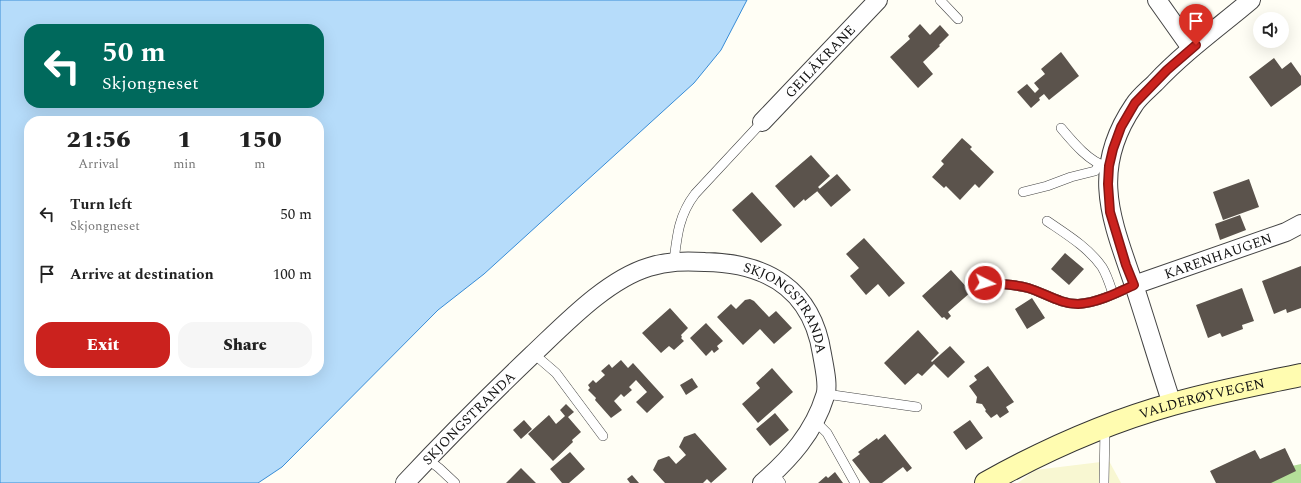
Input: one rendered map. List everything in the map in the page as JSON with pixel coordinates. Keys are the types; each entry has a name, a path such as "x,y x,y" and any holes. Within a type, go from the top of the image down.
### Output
{"main road":[{"name":"VALDERØYVEGEN","path":"986,483 1050,449 1079,436 1172,404 1301,375"}],"street":[{"name":"GEILÅKRANE","path":"762,122 878,0"},
{"path":"1157,0 1191,48"},
{"path":"1172,404 1134,285 1127,269 1110,212 1108,184 1104,166 1113,149 1121,127 1135,103 1191,48 1251,0"},
{"name":"KARENHAUGEN","path":"1134,285 1286,232 1301,224"},
{"name":"SKJONGSTRANDA","path":"405,483 486,399 587,305 626,277 648,267 674,261 713,262 750,267 779,280 790,288 810,316 817,333 825,376 826,394 806,438 772,480"}],"lane":[{"path":"940,0 958,19"},
{"path":"674,261 677,231 682,214 689,202 762,122"},
{"path":"1023,192 1094,171 1104,166 1072,141 1062,128"},
{"path":"1047,221 1093,256 1102,268 1113,294"},
{"path":"985,283 1015,285 1028,288 1065,302 1077,304 1095,301 1134,285"},
{"path":"534,354 556,373 603,436"},
{"path":"826,394 917,407"},
{"path":"815,421 827,433 855,483"},
{"path":"1104,483 1105,427"},
{"path":"427,459 455,483"}],"green space":[{"path":"1109,461 1121,483 1018,483 1035,470"},
{"path":"1301,464 1301,483 1218,483 1219,482"}],"water":[{"path":"0,0 747,0 721,50 694,83 484,274 438,310 282,467 258,483 0,483"}],"building":[{"path":"920,24 930,35 940,25 949,35 923,62 933,74 918,88 890,57 910,39 908,36"},
{"path":"1061,52 1079,76 1049,100 1044,94 1031,108 1017,92 1027,84 1035,93 1039,89 1034,83 1045,74 1041,69"},
{"path":"1274,58 1282,69 1291,62 1301,76 1301,85 1271,107 1249,77"},
{"path":"962,138 972,147 970,149 994,172 979,188 975,184 960,200 946,186 944,188 932,177 944,164 941,161"},
{"path":"811,155 830,176 818,187 820,189 805,201 804,199 794,208 775,186"},
{"path":"837,174 851,190 831,207 817,191"},
{"path":"1249,179 1259,207 1223,220 1213,192"},
{"path":"752,192 782,225 761,243 732,210"},
{"path":"1240,215 1246,230 1220,240 1215,224"},
{"path":"864,238 905,283 889,297 878,284 866,295 850,276 859,268 846,254"},
{"path":"1065,253 1084,269 1069,285 1051,269"},
{"path":"1301,266 1301,308 1287,313 1286,309 1274,314 1262,281"},
{"path":"951,270 971,292 948,312 951,316 947,320 944,317 942,318 922,296"},
{"path":"1242,288 1254,321 1242,325 1243,329 1222,337 1220,333 1208,338 1196,305"},
{"path":"1032,298 1045,318 1027,329 1015,309"},
{"path":"750,299 754,301 769,317 776,311 792,328 774,344 760,329 743,345 717,317 731,304 736,309 745,300"},
{"path":"670,308 688,328 681,335 681,338 684,341 674,350 669,346 661,353 642,333"},
{"path":"706,323 723,341 717,346 719,349 714,353 712,350 706,356 690,338"},
{"path":"918,330 939,353 931,361 932,362 950,346 965,362 948,378 934,364 922,376 918,373 905,385 884,363"},
{"path":"621,360 628,368 633,363 664,397 647,413 636,402 647,392 636,380 629,387 632,390 624,397 621,394 614,401 622,410 611,418 588,390 590,388 588,385 593,380 596,383 605,375 601,371 609,364 612,368"},
{"path":"988,366 1014,402 1006,407 1009,412 1000,418 997,414 991,418 985,411 986,410 982,404 976,403 977,397 969,386 977,380 974,376"},
{"path":"772,368 793,392 758,423 742,404 760,388 756,383"},
{"path":"692,378 698,387 686,395 680,385"},
{"path":"566,404 574,412 568,417 581,432 553,461 528,434 549,415 556,424 565,416 560,410"},
{"path":"775,413 789,430 770,446 756,429"},
{"path":"524,420 532,429 521,439 513,430"},
{"path":"970,420 983,438 966,450 953,432"},
{"path":"695,433 727,469 711,483 707,479 703,483 665,483 653,470 658,460 669,456 676,464 686,455 679,447 684,437"},
{"path":"885,434 912,468 907,472 903,467 882,483 870,483 852,460 860,454 858,452"},
{"path":"1285,448 1296,471 1271,483 1216,483 1210,471 1255,450 1260,459"},
{"path":"570,452 585,469 569,483 562,483 550,469"},
{"path":"521,468 536,483 506,483"},
{"path":"835,472 843,483 818,483 826,476 828,478"},
{"path":"632,475 639,483 630,483 627,479"}],"route":[{"path":"985,283 1015,285 1028,288 1065,302 1077,304 1095,301 1134,285 1126,265 1110,212 1108,184 1109,166 1113,149 1121,127 1135,103 1167,70 1196,45"}]}
